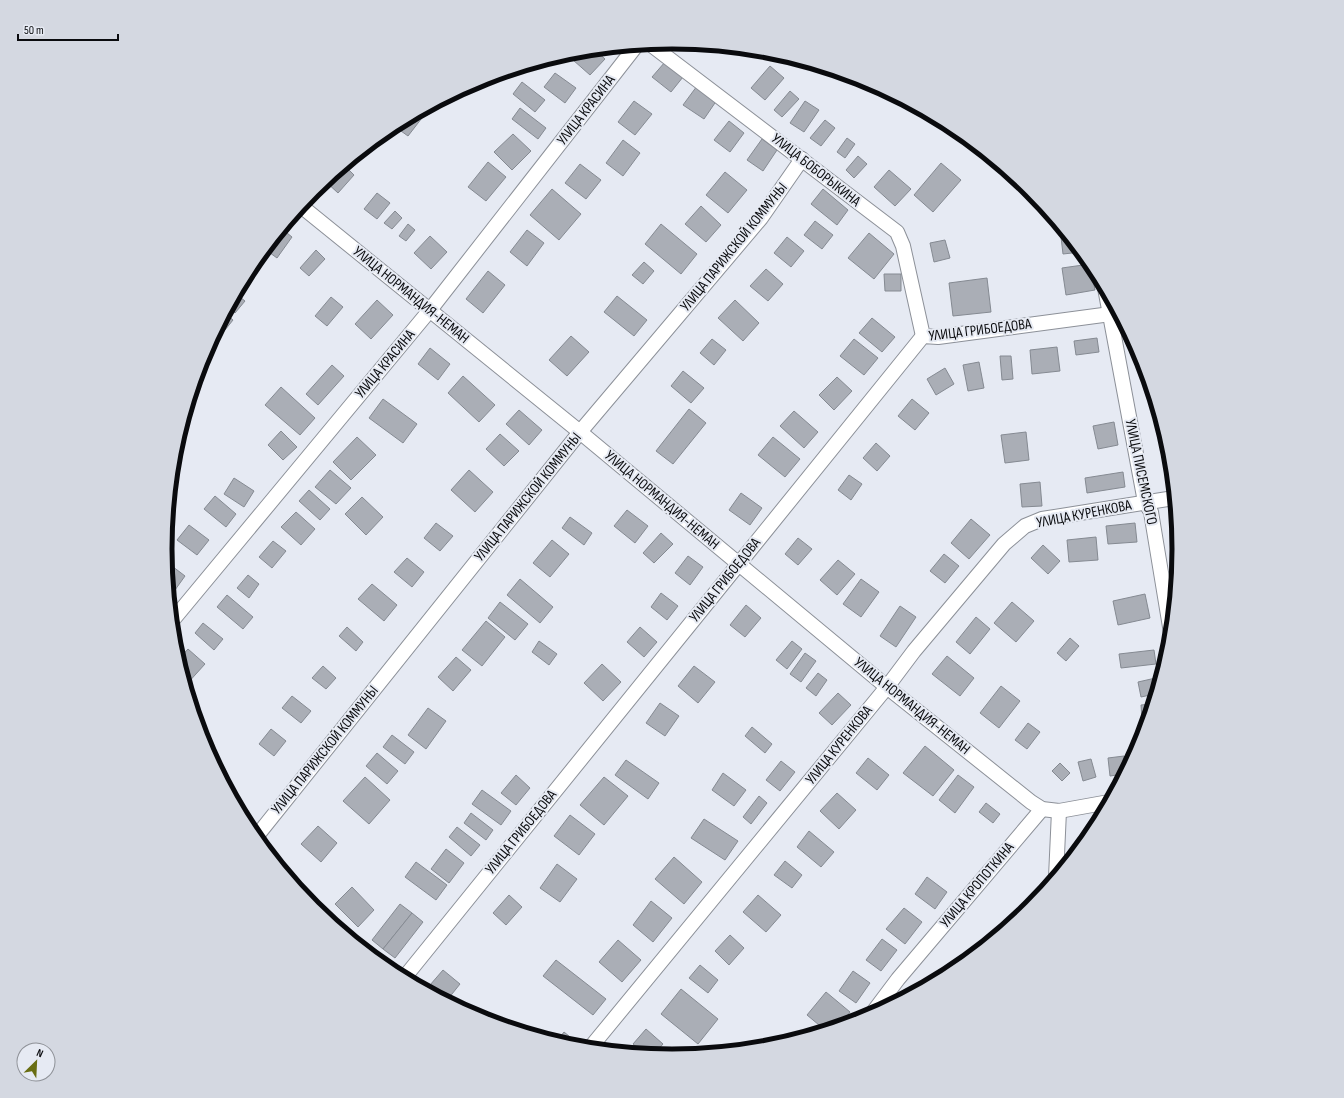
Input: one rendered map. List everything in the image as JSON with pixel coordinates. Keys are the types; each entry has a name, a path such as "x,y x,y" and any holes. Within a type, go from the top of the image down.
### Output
{"street":[{"name":"УЛИЦА БОБОРЫКИНА","path":"657,49 897,232 903,246 923,336"},
{"name":"УЛИЦА КРАСИНА","path":"176,616 430,310 632,51"},
{"name":"УЛИЦА ПАРИЖСКОЙ КОММУНЫ","path":"260,832 580,432 761,218 802,160"},
{"name":"УЛИЦА НОРМАНДИЯ-НЕМАН","path":"305,209 580,432 887,687 1042,809"},
{"name":"УЛИЦА ГРИБОЕДОВА","path":"408,973 923,336 938,337 1113,314"},
{"name":"УЛИЦА ПИСЕМСКОГО","path":"1115,318 1145,502 1151,512 1168,615"},
{"name":"УЛИЦА КУРЕНКОВА","path":"594,1043 887,687 914,650 1004,544 1025,526 1042,519 1169,499"},
{"path":"1042,809 1059,811 1102,803"},
{"name":"УЛИЦА КРОПОТКИНА","path":"880,1003 898,978 1042,809"},
{"path":"1056,869 1059,811"}],"building":[{"path":"600,54 605,59 590,75 573,60"},
{"path":"665,62 683,77 671,92 652,77"},
{"path":"770,66 784,78 765,100 751,88"},
{"path":"555,73 576,88 565,103 544,87"},
{"path":"522,82 545,100 535,112 513,94"},
{"path":"697,86 717,100 704,119 683,105"},
{"path":"790,91 799,99 782,117 774,110"},
{"path":"634,101 652,114 635,135 618,122"},
{"path":"805,101 819,110 804,132 790,123"},
{"path":"520,108 546,128 538,139 512,119"},
{"path":"424,115 408,136 399,130"},
{"path":"825,120 835,128 821,146 810,138"},
{"path":"729,121 744,133 730,152 714,140"},
{"path":"513,134 531,151 512,170 494,152"},
{"path":"847,138 855,144 845,158 837,152"},
{"path":"762,139 777,150 763,171 747,160"},
{"path":"623,140 640,153 623,176 606,163"},
{"path":"858,156 867,164 854,178 846,170"},
{"path":"488,162 506,177 486,201 468,187"},
{"path":"941,163 961,180 933,212 914,195"},
{"path":"580,164 601,180 586,199 565,183"},
{"path":"348,169 354,175 338,193 329,185"},
{"path":"889,170 911,189 895,206 874,187"},
{"path":"725,172 747,190 728,213 706,195"},
{"path":"552,189 581,214 559,240 530,215"},
{"path":"823,189 848,210 837,225 811,204"},
{"path":"377,193 390,203 377,219 364,209"},
{"path":"701,206 721,225 706,242 685,224"},
{"path":"395,211 402,218 392,229 384,223"},
{"path":"815,221 833,235 822,249 804,235"},
{"path":"408,224 415,230 406,241 399,236"},
{"path":"661,224 697,254 681,274 645,244"},
{"path":"527,230 544,243 527,266 510,252"},
{"path":"286,232 292,237 277,258 269,253"},
{"path":"869,233 894,254 874,279 848,258"},
{"path":"430,236 447,252 431,269 414,253"},
{"path":"787,237 804,251 791,267 774,253"},
{"path":"1061,237 1062,237 1075,253 1063,254"},
{"path":"945,240 950,258 934,262 930,243"},
{"path":"316,250 325,259 309,276 300,268"},
{"path":"644,262 654,271 643,284 632,275"},
{"path":"1084,265 1093,279 1095,290 1066,295 1062,268"},
{"path":"766,269 783,284 768,301 750,286"},
{"path":"488,271 505,285 483,313 466,299"},
{"path":"884,274 901,274 901,291 885,291"},
{"path":"987,278 991,312 953,316 949,283"},
{"path":"617,296 647,320 634,336 604,312"},
{"path":"240,297 245,301 235,313 233,311"},
{"path":"331,297 343,307 327,326 315,316"},
{"path":"377,300 393,315 371,339 355,324"},
{"path":"735,300 759,323 743,341 718,318"},
{"path":"230,317 233,320 225,330 224,329"},
{"path":"872,318 895,337 882,352 859,333"},
{"path":"571,336 589,352 567,376 549,360"},
{"path":"1097,338 1099,352 1076,355 1074,341"},
{"path":"712,339 726,350 714,365 700,353"},
{"path":"854,339 878,358 864,375 840,356"},
{"path":"1057,347 1060,371 1032,374 1030,350"},
{"path":"430,348 450,364 438,380 418,364"},
{"path":"1000,356 1011,356 1013,379 1002,380"},
{"path":"979,362 984,388 968,391 963,365"},
{"path":"332,365 344,376 318,405 306,394"},
{"path":"945,368 954,384 936,395 927,379"},
{"path":"683,371 704,388 691,403 671,386"},
{"path":"463,376 495,405 479,422 448,393"},
{"path":"837,377 852,391 834,410 819,395"},
{"path":"281,387 315,418 300,435 265,405"},
{"path":"383,399 417,424 403,443 369,418"},
{"path":"912,399 929,413 915,430 898,416"},
{"path":"689,409 706,423 673,464 656,451"},
{"path":"519,410 542,430 529,445 506,424"},
{"path":"794,411 818,432 804,448 780,426"},
{"path":"1114,422 1118,445 1098,449 1093,426"},
{"path":"281,431 297,447 283,460 268,445"},
{"path":"1026,432 1029,460 1005,463 1001,435"},
{"path":"500,434 519,451 504,466 486,449"},
{"path":"357,437 376,455 351,480 333,462"},
{"path":"773,437 800,459 785,477 758,455"},
{"path":"876,443 890,456 877,471 863,458"},
{"path":"330,470 351,488 336,504 315,487"},
{"path":"469,470 493,492 475,512 451,490"},
{"path":"1123,472 1125,487 1087,493 1085,478"},
{"path":"849,475 862,484 851,500 838,490"},
{"path":"234,478 254,491 244,507 224,494"},
{"path":"1040,482 1042,506 1022,507 1020,484"},
{"path":"309,490 330,509 320,520 299,501"},
{"path":"741,493 762,508 750,525 729,510"},
{"path":"215,496 236,514 226,527 204,509"},
{"path":"362,497 383,517 366,535 345,514"},
{"path":"627,510 648,526 635,543 614,526"},
{"path":"296,512 315,529 301,545 281,527"},
{"path":"570,517 592,533 584,545 562,528"},
{"path":"971,519 990,535 969,559 951,543"},
{"path":"436,523 453,536 440,551 424,538"},
{"path":"1135,523 1137,542 1108,544 1106,526"},
{"path":"189,525 209,540 197,555 177,540"},
{"path":"661,533 673,544 654,563 643,553"},
{"path":"1096,537 1098,560 1069,562 1067,540"},
{"path":"798,538 812,549 798,565 785,554"},
{"path":"552,540 569,554 550,577 533,563"},
{"path":"273,541 286,551 272,568 259,557"},
{"path":"1043,545 1060,561 1048,574 1031,558"},
{"path":"944,554 959,566 945,583 930,571"},
{"path":"688,556 703,567 690,585 675,573"},
{"path":"407,558 424,572 412,587 394,572"},
{"path":"838,560 855,574 837,595 820,580"},
{"path":"173,566 185,576 174,592"},
{"path":"248,575 259,584 249,598 237,588"},
{"path":"520,579 553,607 540,623 507,595"},
{"path":"861,579 879,592 861,617 843,604"},
{"path":"372,584 397,605 384,621 358,599"},
{"path":"661,593 678,606 667,620 651,607"},
{"path":"1145,594 1150,618 1118,625 1113,601"},
{"path":"227,595 253,617 243,629 217,607"},
{"path":"500,602 528,624 515,640 488,618"},
{"path":"1012,602 1034,621 1016,642 994,623"},
{"path":"746,605 761,618 745,637 730,625"},
{"path":"900,606 916,617 896,647 880,636"},
{"path":"976,617 990,629 970,654 956,642"},
{"path":"486,621 505,637 482,666 462,650"},
{"path":"203,623 223,639 214,650 195,633"},
{"path":"347,627 363,642 356,651 339,636"},
{"path":"640,627 657,642 644,657 627,642"},
{"path":"1070,638 1079,646 1066,661 1057,653"},
{"path":"539,641 557,654 549,665 532,652"},
{"path":"792,641 802,649 787,669 776,660"},
{"path":"188,649 205,664 190,681 189,678 184,654"},
{"path":"1154,650 1156,664 1121,668 1119,654"},
{"path":"805,653 816,661 801,682 790,674"},
{"path":"947,656 974,678 960,696 932,674"},
{"path":"456,657 471,670 453,691 438,677"},
{"path":"602,664 621,682 603,701 584,683"},
{"path":"323,666 336,678 326,689 312,678"},
{"path":"694,666 715,682 698,703 678,686"},
{"path":"818,673 827,680 816,696 806,688"},
{"path":"1155,678 1150,695 1141,697 1138,682"},
{"path":"1001,686 1020,701 999,728 980,713"},
{"path":"838,693 851,705 832,725 819,713"},
{"path":"292,696 311,711 301,723 282,708"},
{"path":"660,703 679,716 665,736 646,723"},
{"path":"1147,704 1142,718 1141,705"},
{"path":"428,708 446,721 426,749 408,735"},
{"path":"1028,723 1040,732 1027,749 1015,740"},
{"path":"752,727 772,744 765,753 745,736"},
{"path":"271,729 286,741 274,756 259,744"},
{"path":"392,735 414,752 405,764 383,747"},
{"path":"925,746 954,770 933,796 903,773"},
{"path":"377,753 398,771 387,784 366,766"},
{"path":"1124,756 1125,760 1117,775 1110,776 1108,758"},
{"path":"868,758 889,775 877,790 856,773"},
{"path":"1091,759 1096,777 1083,781 1078,762"},
{"path":"626,760 659,783 648,799 615,775"},
{"path":"781,761 795,772 780,791 766,780"},
{"path":"1060,763 1070,773 1062,781 1052,771"},
{"path":"723,773 746,790 734,806 712,790"},
{"path":"516,775 530,788 516,805 501,793"},
{"path":"958,775 974,787 955,813 939,800"},
{"path":"365,777 390,800 369,824 343,801"},
{"path":"604,777 628,796 604,825 580,805"},
{"path":"482,790 511,811 501,825 472,804"},
{"path":"837,793 856,810 839,829 820,811"},
{"path":"759,796 767,803 751,824 743,817"},
{"path":"986,803 1000,814 993,823 979,812"},
{"path":"471,813 493,830 486,840 464,823"},
{"path":"570,815 595,834 579,855 554,836"},
{"path":"704,819 738,841 725,860 691,838"},
{"path":"318,826 337,843 321,862 301,844"},
{"path":"457,827 480,845 471,856 449,837"},
{"path":"809,831 834,852 821,867 797,847"},
{"path":"446,849 464,863 449,883 431,869"},
{"path":"674,857 702,882 684,904 655,879"},
{"path":"785,861 802,875 792,888 774,875"},
{"path":"416,862 447,885 436,900 405,877"},
{"path":"557,864 577,879 560,902 540,888"},
{"path":"927,877 947,892 935,909 915,894"},
{"path":"352,887 374,910 358,927 335,904"},
{"path":"509,895 522,907 506,925 493,913"},
{"path":"758,895 781,915 766,932 743,912"},
{"path":"651,901 672,918 653,942 633,925"},
{"path":"400,904 412,913 383,949 372,940"},
{"path":"904,908 922,922 905,944 886,929"},
{"path":"412,913 423,922 395,958 383,949"},
{"path":"730,935 744,948 729,965 715,951"},
{"path":"882,939 897,950 881,971 866,960"},
{"path":"618,940 641,960 622,982 599,962"},
{"path":"556,960 606,999 593,1015 543,976"},
{"path":"700,965 718,980 708,993 689,978"},
{"path":"443,970 460,984 450,996 430,985"},
{"path":"853,971 870,983 856,1003 839,991"},
{"path":"681,989 718,1019 698,1044 661,1014"},
{"path":"826,992 850,1012 846,1017 820,1026 807,1015"},
{"path":"646,1029 663,1044 659,1049 638,1048 633,1044"},
{"path":"564,1032 572,1039 561,1036"}]}
